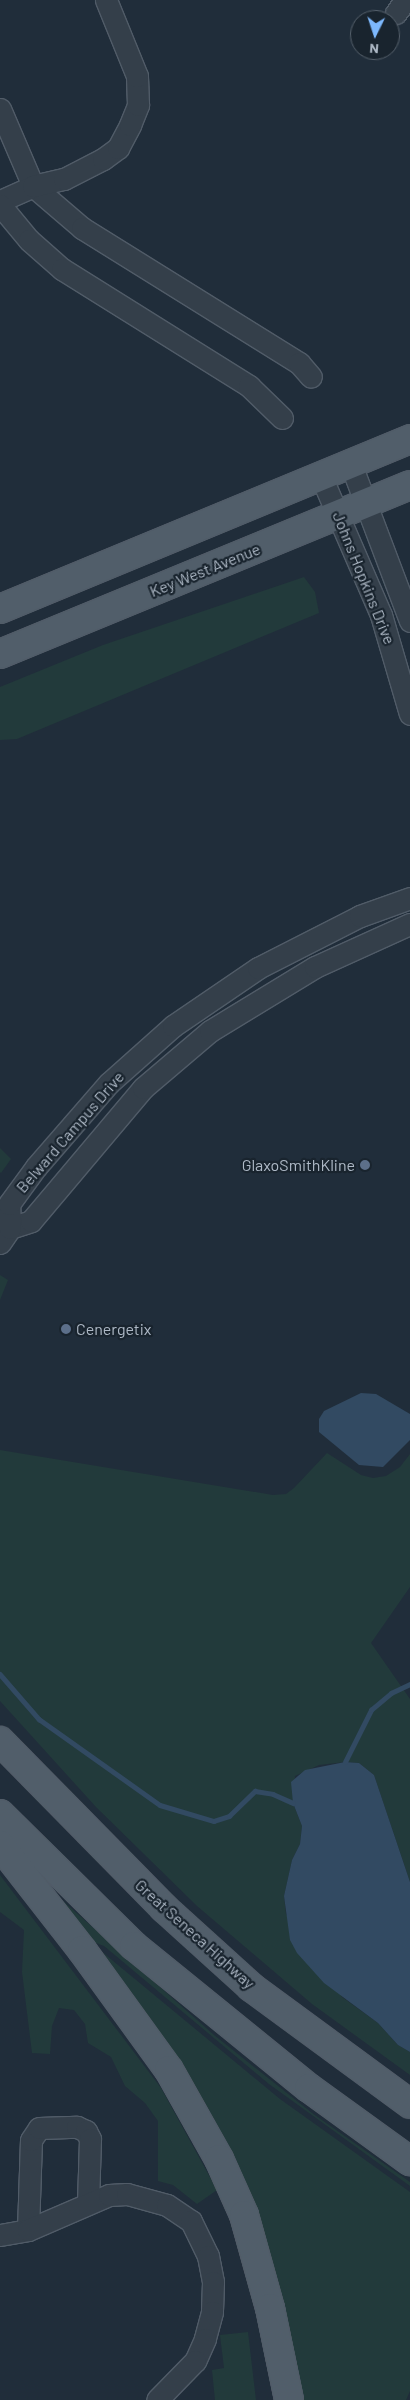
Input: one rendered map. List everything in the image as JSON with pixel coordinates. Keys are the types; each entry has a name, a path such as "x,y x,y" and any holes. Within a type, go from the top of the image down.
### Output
{"main road":[{"path":"0,608 320,474 410,439"},
{"name":"Key West Avenue","path":"0,654 410,485"},
{"name":"Great Seneca Highway","path":"0,1741 164,1908 252,1987 410,2104"},
{"path":"0,1814 134,1946 310,2088 410,2162"},
{"path":"0,1845 82,1950 169,2070 219,2158 244,2215 270,2308 288,2400"}],"street":[{"path":"0,201 33,186 64,179 103,159 118,148 130,126 138,105 137,76 106,0"},
{"path":"0,109 33,186 82,228 298,363 311,377"},
{"path":"0,206 29,240 62,269 249,386 282,418"},
{"name":"Johns Hopkins Drive","path":"350,462 410,621"},
{"name":"Johns Hopkins Drive","path":"320,474 394,650 410,714"},
{"name":"Belward Campus Drive","path":"5,1236 9,1204 36,1167 109,1084 173,1026 258,968 360,916 410,898"},
{"name":"Belward Campus Drive","path":"5,1236 31,1221 61,1181 143,1088 210,1031 315,967 410,924"},
{"path":"28,2230 31,2140 39,2128 77,2127 88,2135 88,2202"},
{"path":"0,2234 28,2230 88,2202 109,2195 127,2194 167,2205 191,2221 208,2256 213,2282 212,2312 206,2339 182,2378 157,2400"}],"green space":[{"path":"304,577 315,592 319,613 17,739 0,740 0,687 103,645"},
{"path":"0,1148 11,1159 1,1173 0,1172"},
{"path":"0,1275 8,1280 0,1300"},
{"path":"0,1450 273,1495 286,1494 294,1488 327,1453 361,1475 373,1478 386,1476 400,1467 410,1454 410,1587 371,1643 410,1699 410,1882 374,1775 359,1763 345,1762 319,1765 295,1776 293,1803 302,1826 300,1844 292,1860 284,1896 286,1914 342,1997 378,2023 398,2045 410,2052 410,2075 312,2004 197,1906 96,1807 0,1701"},
{"path":"0,1875 161,2088 217,2190 197,2204 173,2185 158,2181 158,2121 145,2103 125,2086 111,2057 88,2043 85,2024 74,2010 59,2008 52,2026 50,2054 32,2053 22,1972 24,1930 0,1912"},
{"path":"44,1884 214,2035 312,2113 410,2182 410,2186 269,2084 104,1946 91,1941"},
{"path":"95,1946 280,2099 410,2192 410,2391 406,2400 298,2400 277,2297"},
{"path":"248,2332 256,2400 215,2400 212,2370 224,2368 220,2335"}],"water":[{"path":"361,1393 376,1394 410,1414 410,1440 383,1467 359,1465 319,1432 319,1419 324,1411"},
{"path":"345,1762 359,1763 374,1775 410,1882 410,2052 398,2045 378,2023 324,1983 297,1953 290,1940 284,1896 292,1860 300,1844 302,1826 293,1803 291,1782 305,1770"}],"waterway":[{"path":"0,1674 39,1719 160,1805 214,1821 229,1816 255,1791 273,1794 293,1803"},
{"path":"345,1762 371,1710 391,1693 410,1684"}],"place":[{"name":"GlaxoSmithKline","path":"365,1165"},
{"name":"Cenergetix","path":"66,1329"}]}
